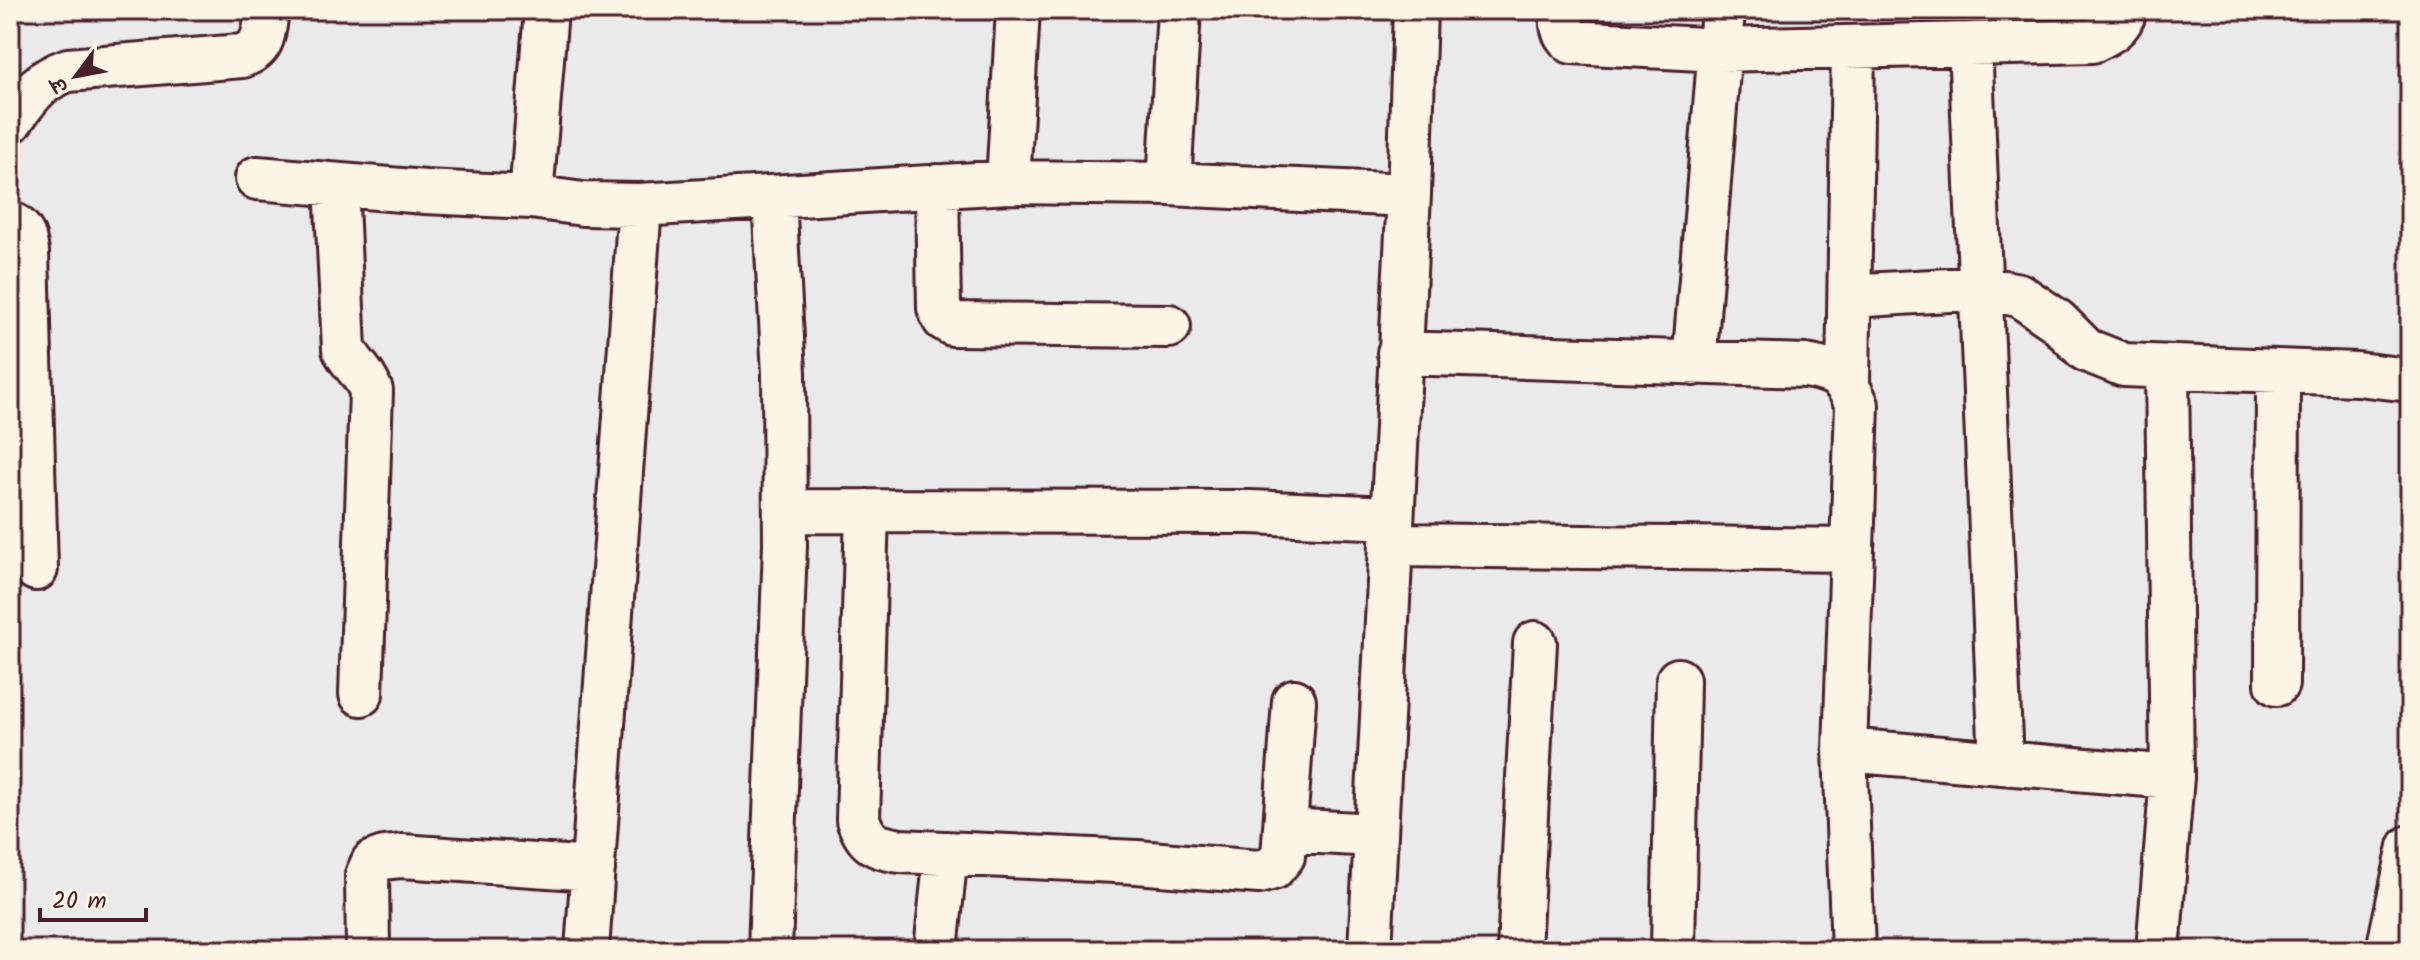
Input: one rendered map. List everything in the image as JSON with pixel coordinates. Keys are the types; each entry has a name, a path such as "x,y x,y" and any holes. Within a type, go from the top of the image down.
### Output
{"street":[{"path":"10,122 34,88 68,70 242,56 254,52 261,44 267,10"},
{"path":"531,197 546,10"},
{"path":"1008,182 1018,10"},
{"path":"1169,184 1179,10"},
{"path":"1370,950 1409,195 1415,10"},
{"path":"1562,10 1561,25 1565,36 1572,42 1721,30 1853,47 2092,41 2109,33 2123,21 2125,10"},
{"path":"1694,364 1721,30"},
{"path":"1970,44 2001,763"},
{"path":"1853,47 1848,384 1857,405 1845,750 1853,950"},
{"path":"257,178 531,197 583,204 640,205 1008,182 1169,184 1409,195"},
{"path":"336,185 344,349 350,361 367,377 371,391 361,694"},
{"path":"937,186 939,308 944,319 952,324 1169,326"},
{"path":"770,950 785,511 784,373 774,199"},
{"path":"587,950 640,205"},
{"path":"10,223 18,226 25,236 27,252 36,569"},
{"path":"1850,296 1982,288 2019,295 2057,321 2086,350 2124,365 2410,380"},
{"path":"1399,353 1806,366 1833,371 1848,384"},
{"path":"2158,950 2172,777 2167,368"},
{"path":"2277,684 2278,372"},
{"path":"785,511 1250,512 1392,531 1852,550"},
{"path":"867,511 858,820 866,839 878,847 900,851 1137,862 1259,872 1273,868 1283,856 1294,701"},
{"path":"1519,950 1535,643"},
{"path":"1673,950 1678,680"},
{"path":"1845,750 2172,777"},
{"path":"1285,830 1374,835"},
{"path":"2388,950 2410,847"},
{"path":"936,950 946,853"},
{"path":"368,950 367,875 373,862 384,858 402,856 593,869"}]}
